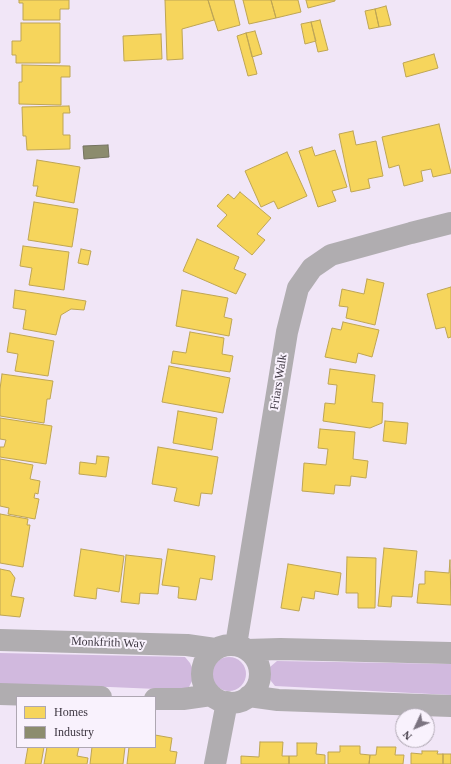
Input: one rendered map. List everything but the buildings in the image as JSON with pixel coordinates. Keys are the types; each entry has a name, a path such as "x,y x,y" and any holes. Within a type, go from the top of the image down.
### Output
{"street":[{"name":"Friars Walk","path":"233,648 287,332 298,288 312,268 331,255 411,233 451,224"},
{"name":"Monkfrith Way","path":"0,640 187,645 233,648 451,653"},
{"path":"156,699 219,698 238,702 249,696 256,688 260,672 255,658 233,648 205,660 202,670 204,685 219,698"},
{"path":"0,694 67,696"},
{"path":"249,696 278,700 451,706"},
{"path":"215,764 219,698"}],"shaded area":[{"path":"0,653 185,657 193,670 193,679 189,687 180,690 110,687 0,686"},
{"path":"226,657 232,657 241,662 245,668 245,680 241,686 232,691 226,691 217,686 212,677 212,671 217,662"},
{"path":"277,661 451,664 451,695 275,686 267,676 270,667"}]}
